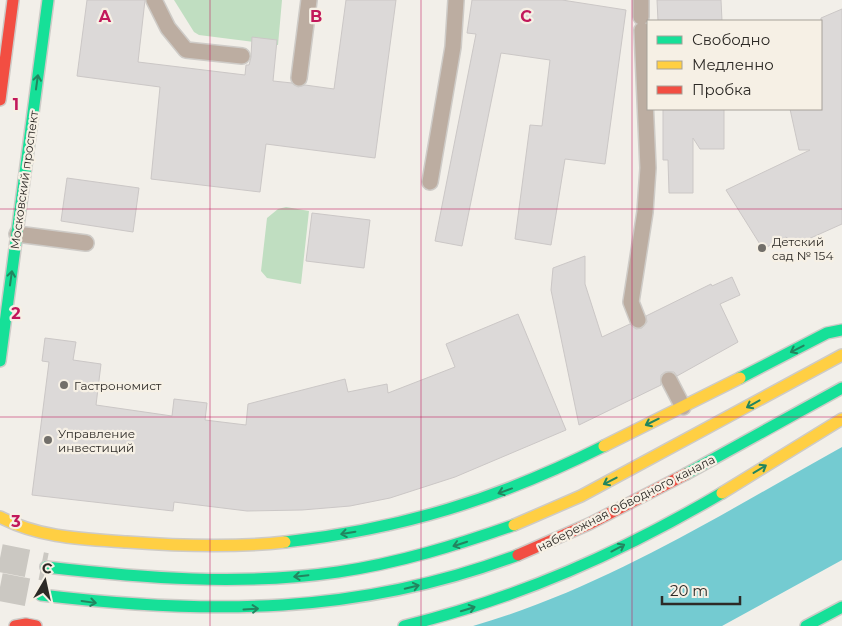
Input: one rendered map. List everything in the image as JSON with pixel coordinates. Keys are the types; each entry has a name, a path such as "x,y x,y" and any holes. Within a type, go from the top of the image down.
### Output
{"main road":[{"path":"0,100 13,0"},
{"name":"Московский проспект","path":"0,361 48,0"},
{"path":"0,517 28,529 138,544 232,544 335,535 430,515 524,484 683,407 827,333 842,330"},
{"path":"46,566 135,577 231,580 338,572 439,551 514,525 581,496 842,355"},
{"name":"набережная Обводного канала","path":"41,595 132,607 231,609 340,602 444,579 544,545 591,523 751,439 842,388"},
{"path":"404,626 504,598 602,556 715,496 842,418"},
{"path":"806,626 842,607"},
{"path":"15,626 26,624 36,626"}],"lane":[{"path":"154,0 168,28 186,50 242,56"},
{"path":"299,78 309,0"},
{"path":"430,182 452,47 456,0"},
{"path":"638,320 631,302 645,212 648,168 640,0"},
{"path":"17,234 86,243"},
{"path":"669,380 683,407"}],"green space":[{"path":"174,0 282,0 278,45 199,35 194,32"},
{"path":"286,207 309,211 301,284 267,278 261,271 267,218 278,209"}],"water":[{"path":"842,447 842,560 722,626 473,626 522,610 616,570 708,523"}],"building":[{"path":"87,0 145,0 138,62 245,75 246,65 249,65 251,57 252,37 277,40 273,81 292,83 298,87 305,85 334,89 346,0 396,0 375,158 266,144 260,192 151,179 160,87 77,76"},
{"path":"472,0 562,0 626,10 605,164 565,159 551,245 515,239 530,125 542,126 550,60 501,53 462,246 435,241 476,34 467,33"},
{"path":"657,0 721,0 722,20 658,20"},
{"path":"842,9 842,224 795,245 786,237 763,249 726,190 810,150 799,150 790,110 822,110 821,18"},
{"path":"663,110 724,110 724,149 700,149 693,138 693,193 669,193 668,160 663,160"},
{"path":"67,178 139,188 133,232 61,221"},
{"path":"312,213 370,220 364,268 306,261"},
{"path":"585,256 585,284 602,337 630,324 636,329 642,328 647,322 646,316 711,284 712,286 732,277 740,295 720,304 738,342 677,376 674,372 665,372 661,375 661,385 579,425 551,290 553,268"},
{"path":"518,314 566,430 455,477 390,498 350,506 302,510 247,511 174,502 173,511 32,495 49,362 42,361 45,338 76,342 73,360 101,364 96,405 172,416 174,399 207,403 205,420 246,425 248,404 345,379 348,392 387,384 388,393 455,367 446,344"}],"tunnel":[{"path":"0,558 46,567"},
{"path":"0,587 41,595"}],"traffic: fast":[{"path":"0,361 48,0"},
{"path":"740,378 827,333 842,330"},
{"path":"686,474 842,388"},
{"path":"285,542 369,529 449,509 526,482 604,446"},
{"path":"404,626 488,602 568,572 684,515 722,493"},
{"path":"46,567 192,579 265,579 302,576 361,568 405,558 514,525"},
{"path":"41,595 164,606 282,605 341,599 400,589 459,575 518,555"},
{"path":"806,626 842,607"}],"traffic: slow":[{"path":"514,525 581,496 842,355"},
{"path":"604,446 740,378"},
{"path":"722,493 842,419"},
{"path":"0,517 15,524 46,533 94,540 206,546 285,542"}],"traffic: jam":[{"path":"0,100 13,0"},
{"path":"518,555 589,524 686,474"},
{"path":"15,626 26,624 36,626"}],"place":[{"name":"Детский сад № 154","path":"762,248"},
{"name":"Гастрономист","path":"64,385"},
{"name":"Управление инвестиций","path":"48,440"}]}
